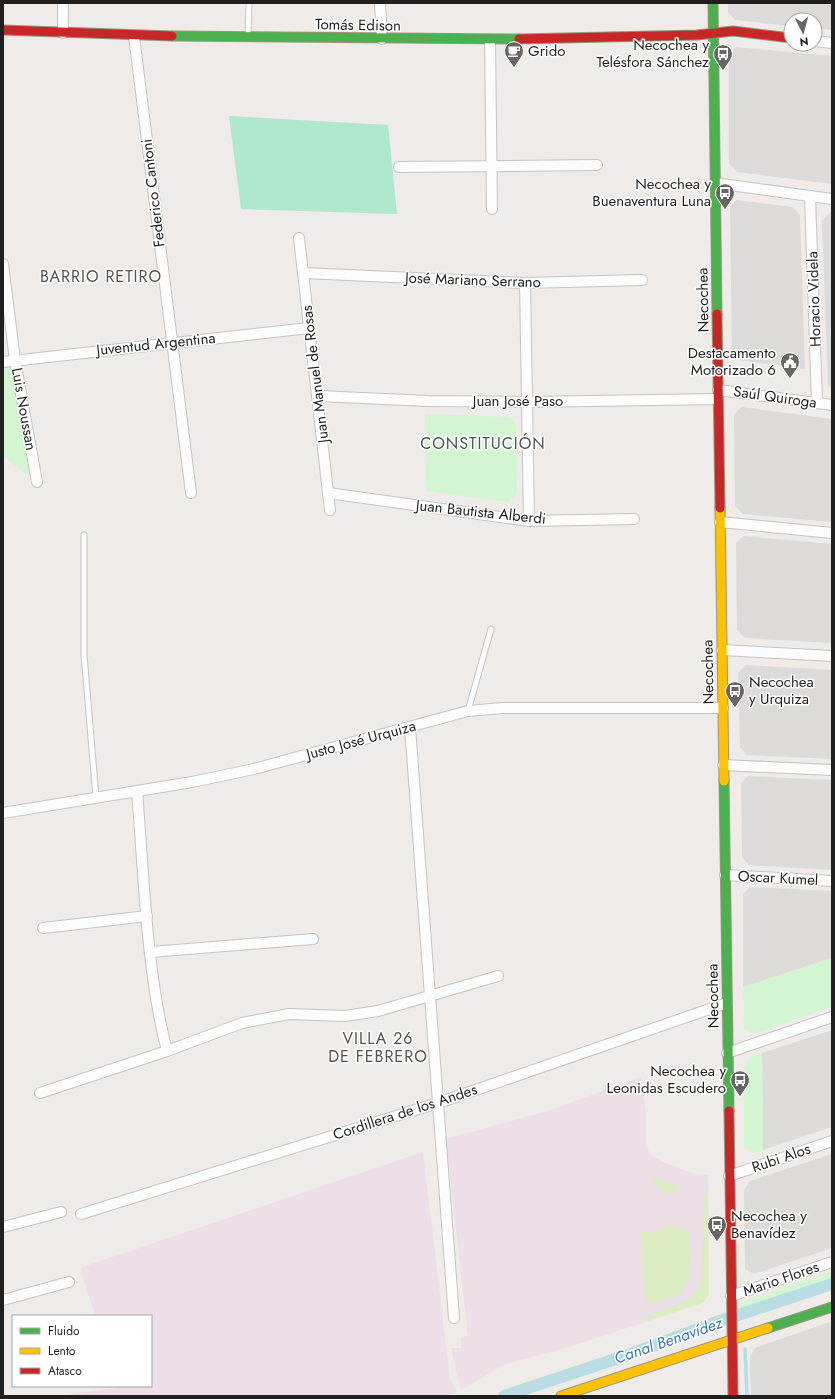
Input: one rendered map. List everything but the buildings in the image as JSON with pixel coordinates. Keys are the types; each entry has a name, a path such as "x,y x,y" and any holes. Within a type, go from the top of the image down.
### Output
{"main road":[{"name":"Necochea","path":"713,3 731,1341 733,1396"},
{"name":"Tomás Edison","path":"3,30 134,36 490,40 698,35 733,31 783,37"},
{"path":"561,1396 832,1307"}],"street":[{"path":"63,3 63,33"},
{"path":"380,3 382,39"},
{"name":"Federico Cantoni","path":"134,36 191,493"},
{"path":"490,40 492,209"},
{"path":"399,167 597,165"},
{"path":"716,183 832,198"},
{"name":"Horacio Videla","path":"810,196 817,403"},
{"name":"Juan Manuel de Rosas","path":"299,238 330,510"},
{"name":"Luis Noussan","path":"3,264 15,360 37,482"},
{"name":"José Mariano Serrano","path":"303,273 525,283 642,280"},
{"path":"525,283 529,521"},
{"name":"Juventud Argentina","path":"3,362 171,342 309,328"},
{"name":"Juan José Paso","path":"318,396 429,401 528,402 718,394"},
{"name":"Saúl Quiroga","path":"718,394 832,405"},
{"name":"Juan Bautista Alberdi","path":"328,493 529,521 634,519"},
{"path":"720,522 832,533"},
{"path":"722,650 832,656"},
{"name":"Justo José Urquiza","path":"3,813 137,791 254,769 468,711 502,708 723,708"},
{"path":"410,727 454,1318"},
{"path":"723,765 832,770"},
{"path":"137,791 151,952 162,1033 167,1051"},
{"name":"Oscar Kumel","path":"725,875 832,880"},
{"path":"43,928 147,916"},
{"path":"151,952 313,939"},
{"path":"40,1093 167,1051 242,1023 289,1014 345,1016 378,1011 430,998 498,976"},
{"name":"Cordillera de los Andes","path":"81,1214 438,1103 727,1003"},
{"path":"728,1053 832,1017"},
{"name":"Rubi Alos","path":"729,1176 832,1141"},
{"path":"3,1227 61,1212"},
{"name":"Mario Flores","path":"731,1296 832,1262"},
{"path":"3,1300 69,1282"}],"lane":[{"path":"248,37 249,3"},
{"path":"84,535 84,655 96,797"},
{"path":"468,711 491,629"}],"shaded area":[{"path":"728,3 832,3 832,30 823,29 823,12 783,12 783,25 735,20 728,12"},
{"path":"736,47 832,56 832,184 737,172 729,163 729,54"},
{"path":"736,200 793,207 800,215 805,369 732,359 730,207"},
{"path":"830,212 832,213 832,390 828,385 822,221"},
{"path":"742,407 832,419 832,522 743,514 735,506 734,414"},
{"path":"744,536 832,544 832,643 745,638 737,630 736,543"},
{"path":"746,665 832,670 832,759 747,755 740,747 738,673"},
{"path":"748,776 832,780 832,870 749,865 742,857 741,783"},
{"path":"750,887 832,891 832,958 743,987 743,894"},
{"path":"832,1030 832,1127 763,1150 762,1053"},
{"path":"641,1077 646,1112 646,1147 651,1155 665,1163 695,1174 708,1175 709,1294 703,1303 572,1346 503,1365 461,1390 451,1348 461,1348 461,1337 468,1336 446,1139 551,1110"},
{"path":"423,1152 450,1379 457,1392 445,1396 58,1396 116,1387 152,1387 152,1315 95,1315 80,1268"},
{"path":"832,1154 832,1248 754,1274 745,1269 744,1190 750,1181"},
{"path":"832,1321 832,1396 751,1396 750,1357 755,1348"}],"green space":[{"path":"229,116 388,125 397,214 241,209"},
{"path":"15,360 37,482 3,456 3,363"},
{"path":"425,414 509,417 516,424 517,493 509,502 426,491"},
{"path":"832,958 832,1007 753,1034 744,1028 743,987"},
{"path":"762,1053 763,1150 753,1153 744,1147 744,1066 751,1057"},
{"path":"653,1177 680,1187 662,1196 662,1187 652,1187"},
{"path":"705,1191 708,1191 709,1294 703,1303 645,1322 643,1321 651,1315 684,1302 691,1297 697,1289 701,1277"},
{"path":"662,1225 681,1228 689,1232 690,1259 688,1278 681,1292 674,1297 646,1302 640,1232 661,1230"},
{"path":"832,1271 832,1279 739,1311 742,1303 746,1300"}],"waterway":[{"name":"Canal Benavídez","path":"504,1396 631,1354 720,1321 832,1284"},
{"name":"Canal Benavídez","path":"746,1315 778,1304 783,1300"},
{"path":"745,1349 747,1396"}],"traffic: fast":[{"path":"713,3 717,314"},
{"path":"172,36 519,39"},
{"path":"724,781 729,1111"},
{"path":"768,1328 832,1307"}],"traffic: slow":[{"path":"720,508 724,781"},
{"path":"561,1396 768,1328"}],"traffic: jam":[{"path":"3,30 172,36"},
{"path":"519,39 697,35 733,31 783,37"},
{"path":"717,314 720,508"},
{"path":"729,1111 733,1396"}],"place":[{"name":"Grido","path":"514,68"},
{"name":"Necochea y Telésfora Sánchez","path":"723,71"},
{"name":"Necochea y Buenaventura Luna","path":"725,210"},
{"name":"Destacamento Motorizado 6","path":"790,379"},
{"name":"Necochea y Urquiza","path":"735,708"},
{"name":"Necochea y Leonidas Escudero","path":"740,1097"},
{"name":"Necochea y Benavídez","path":"717,1242"}],"district":[{"name":"BARRIO RETIRO","path":"101,276"},
{"name":"CONSTITUCIÓN","path":"483,443"},
{"name":"VILLA 26 DE FEBRERO","path":"378,1047"}]}
